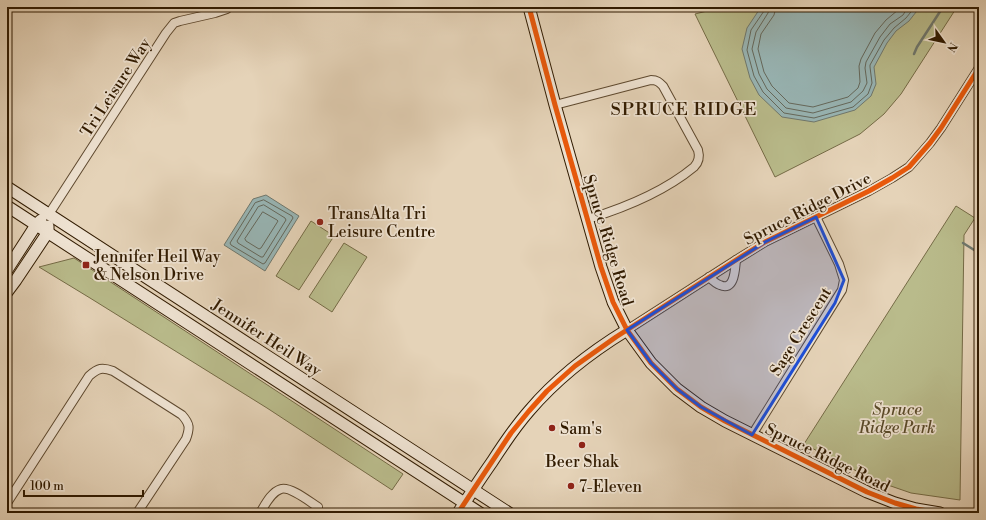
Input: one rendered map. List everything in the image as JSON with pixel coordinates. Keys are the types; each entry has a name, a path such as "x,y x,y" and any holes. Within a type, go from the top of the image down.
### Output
{"main road":[{"name":"Spruce Ridge Road","path":"529,7 601,267 613,302 627,330 651,363 677,389 701,407 725,421 867,492 895,503 916,509 940,513"},
{"name":"Jennifer Heil Way","path":"7,186 509,513"},
{"name":"Jennifer Heil Way","path":"7,206 480,513"},
{"path":"7,270 36,225 49,214"},
{"path":"7,292 48,232 49,214"},
{"name":"Spruce Ridge Drive","path":"458,513 511,433 547,391 575,366 627,330"}],"street":[{"name":"Tri Leisure Way","path":"49,214 166,33 174,23 185,19 215,13 228,7"},
{"name":"Spruce Ridge Drive","path":"627,330 765,242 869,191 909,167 934,138 979,68"},
{"path":"555,105 655,80 663,86 698,150 699,158 694,167 662,189 588,219"},
{"name":"Sage Crescent","path":"752,435 842,290 844,280 839,264 816,217"},
{"name":"Spruce Ridge Drive","path":"709,277 718,285 728,285 732,282 734,277 736,260"},
{"path":"7,503 89,376 94,371 101,368 113,371 182,415 189,425 189,431 186,439 137,513"},
{"path":"260,513 275,493 282,489 289,489 318,507"}],"highlighted area":[{"path":"816,217 844,280 835,303 752,435 701,407 677,389 651,363 627,330 765,242"}],"green space":[{"path":"713,7 957,7 901,94 884,114 860,134 775,177 695,14 707,11"},
{"name":"Spruce Ridge Park","path":"956,206 975,218 964,235 960,500 911,493 885,484 804,444"},
{"path":"311,221 334,236 299,290 276,276"},
{"path":"344,243 367,257 332,312 309,297"},
{"path":"74,258 403,474 392,490 267,408 39,267"}],"water":[{"path":"762,7 920,7 909,21 896,31 887,43 874,67 876,84 871,96 855,110 814,122 782,117 759,95 750,78 742,49 747,28"},
{"path":"266,195 299,216 265,271 224,245 253,199"}],"waterway":[{"path":"914,54 943,7"},
{"path":"963,243 979,253"}],"cycle path":[{"path":"529,7 601,267 613,302 627,330 651,363 677,389 701,407 725,421 867,492 895,503 916,509 940,513"},
{"path":"458,513 511,433 547,391 575,366 616,337 765,242 869,191 909,167 941,128 979,68"}],"place":[{"name":"TransAlta Tri Leisure Centre","path":"320,222"},
{"name":"Jennifer Heil Way & Nelson Drive","path":"86,265"},
{"name":"Sam's","path":"552,428"},
{"name":"Beer Shak","path":"582,445"},
{"name":"7-Eleven","path":"571,486"}],"district":[{"name":"SPRUCE RIDGE","path":"684,109"}]}
